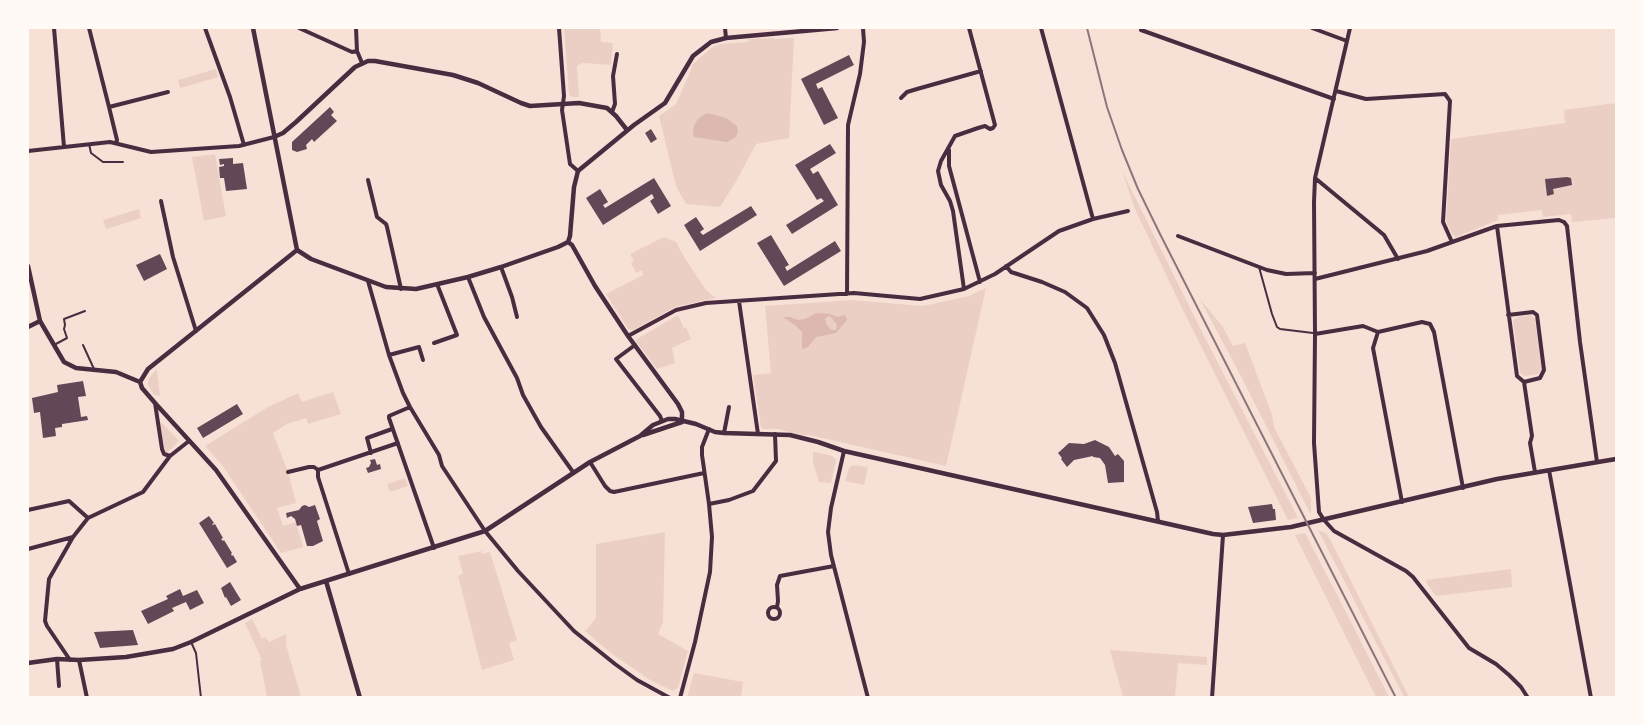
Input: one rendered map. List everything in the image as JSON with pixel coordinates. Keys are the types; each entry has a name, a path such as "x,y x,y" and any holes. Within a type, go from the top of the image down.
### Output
{"street":[{"path":"54,28 64,147"},
{"path":"89,28 117,140 116,143"},
{"path":"205,28 230,97 244,145"},
{"path":"253,28 298,250 311,259 368,281 386,287 401,289 416,289 468,277 568,242 574,188 578,172 627,130 665,103 693,56 711,42 726,38 837,28"},
{"path":"299,28 352,52 357,51"},
{"path":"356,28 357,51 362,63"},
{"path":"558,28 563,70 562,110 570,164 578,172"},
{"path":"725,28 726,38"},
{"path":"847,294 848,125 860,74 864,42 863,28"},
{"path":"969,28 995,125 990,129 985,126 959,134 952,139 948,156 980,282"},
{"path":"1041,28 1093,219"},
{"path":"1141,28 1141,30 1334,99"},
{"path":"1312,28 1347,41"},
{"path":"1350,28 1315,178 1314,443 1319,512 1334,531 1406,571 1413,577 1470,648 1496,664 1509,675 1521,687 1528,698"},
{"path":"612,112 615,104 613,76 617,54"},
{"path":"28,151 116,143 151,152 244,145 274,137 286,131 342,78 362,63 375,61 453,75 478,83 530,106 579,102 607,108 627,130"},
{"path":"901,98 907,92 981,71"},
{"path":"1336,91 1366,99 1445,94 1450,101 1443,222 1452,242"},
{"path":"109,107 168,92"},
{"path":"949,148 941,161 938,178 953,211 964,289"},
{"path":"1315,178 1384,235 1398,259"},
{"path":"368,180 377,217 387,227 401,289"},
{"path":"161,201 173,257 196,331"},
{"path":"953,211 962,209"},
{"path":"628,336 676,310 706,302 847,294 920,299 964,289 980,282 1059,231 1093,219 1128,212"},
{"path":"1315,279 1398,259 1497,226 1559,220 1564,222 1567,226 1580,342 1597,462"},
{"path":"1497,226 1517,376 1524,382 1535,472"},
{"path":"1178,236 1258,267 1286,274 1315,273"},
{"path":"568,242 572,245 595,286 628,336 678,404 682,412 682,422"},
{"path":"140,382 148,370 298,250"},
{"path":"28,266 40,321 64,362 76,368 116,372 140,382 142,388 216,470 300,589"},
{"path":"1006,266 1011,272 1065,292 1087,308 1104,334 1116,364 1158,514 1158,521"},
{"path":"501,267 517,317"},
{"path":"468,277 484,317 541,427 573,472"},
{"path":"368,281 389,355 410,407 439,454 442,466 485,531 518,572 574,631 637,680 670,698"},
{"path":"434,343 458,335 436,284"},
{"path":"739,301 758,434"},
{"path":"1508,315 1533,312 1537,315 1544,370 1540,378 1524,382"},
{"path":"28,327 40,321"},
{"path":"1315,334 1363,326 1378,332 1422,322 1430,324 1434,332 1463,488"},
{"path":"1378,332 1373,348 1402,502"},
{"path":"635,345 616,359 662,421"},
{"path":"389,355 419,347 423,360"},
{"path":"155,403 162,448 164,454 170,456"},
{"path":"410,407 389,416 434,548"},
{"path":"724,433 729,407"},
{"path":"640,436 662,421 675,419 724,433 790,435 844,451 1223,535 1317,522 1497,479 1616,459"},
{"path":"28,663 58,659 79,660 147,655 173,649 300,589 485,531 590,462 640,436 682,422"},
{"path":"371,452 366,438 392,429"},
{"path":"680,698 695,642 710,572 712,546 710,504 704,473 702,446 709,429"},
{"path":"710,504 729,500 753,491 776,461 775,434"},
{"path":"70,660 45,621 49,579 73,537 88,518 143,492 170,456 190,441"},
{"path":"318,470 398,444"},
{"path":"844,451 830,508 828,532 834,566 868,698"},
{"path":"590,462 605,486 614,492 704,473"},
{"path":"288,472 309,466 318,470"},
{"path":"318,470 318,477 348,574"},
{"path":"1549,470 1591,698"},
{"path":"28,510 69,501 88,518"},
{"path":"1212,698 1223,535"},
{"path":"28,549 73,537"},
{"path":"776,607 778,601 777,585 780,576 834,566"},
{"path":"326,581 360,698"},
{"path":"58,659 59,686"},
{"path":"79,660 87,698"}],"lane":[{"path":"90,144 90,153 103,162 123,162"},
{"path":"1258,267 1277,327 1315,334"},
{"path":"54,345 67,338 64,329 64,319 85,311"},
{"path":"83,344 94,371"},
{"path":"191,642 196,653 200,698"}],"shaded area":[{"path":"564,28 600,28 601,42 613,43 611,65 583,63 577,66 579,97 572,97 569,94"},
{"path":"794,38 789,138 756,144 720,207 686,204 676,186 659,116 676,104 692,65 712,47 720,44 748,42 748,39"},
{"path":"216,69 218,77 180,88 178,80"},
{"path":"1616,103 1616,218 1572,222 1571,214 1543,217 1542,210 1498,215 1498,220 1456,237 1452,234 1446,221 1451,139 1565,123 1564,110"},
{"path":"707,113 726,118 737,126 736,137 727,142 694,137 694,126 698,119"},
{"path":"215,154 226,216 204,221 192,157"},
{"path":"1122,171 1204,336 1298,518 1288,520 1179,302 1135,209"},
{"path":"139,209 141,218 106,229 103,220"},
{"path":"664,237 676,242 706,290 716,298 675,307 633,330 628,329 606,294 643,275 642,270 636,273 631,263 634,261 630,254"},
{"path":"986,288 946,466 809,435 801,435 778,429 763,429 761,427 753,375 771,373 765,306 852,300 923,306 969,296"},
{"path":"1200,299 1223,327 1233,346 1245,343 1272,415 1274,427 1311,498 1311,515 1246,386"},
{"path":"816,313 830,314 837,317 845,315 847,320 836,333 816,337 808,347 802,349 802,332 783,317 798,320 805,319","holes":["828,316 837,325 836,330 831,330 827,325 825,319"]},
{"path":"678,315 691,339 672,348 675,363 657,369 635,340"},
{"path":"1531,315 1535,319 1542,369 1538,374 1524,376 1520,372 1513,321 1517,317"},
{"path":"156,370 160,396 153,394 148,384 149,378"},
{"path":"333,392 341,414 308,424 306,418 287,424 273,433 288,472 296,503 277,508 283,526 296,522 303,547 281,553 222,465 205,446 268,407 298,393 302,402"},
{"path":"158,419 179,441 167,453 165,451"},
{"path":"813,452 830,455 835,458 831,483 819,482 813,462"},
{"path":"852,465 868,467 864,485 845,481 849,468"},
{"path":"405,478 408,486 390,492 387,484"},
{"path":"1318,530 1326,533 1331,541 1409,697 1404,697"},
{"path":"665,532 663,622 658,634 688,651 678,688 673,691 650,680 612,654 585,631 596,618 596,544"},
{"path":"1305,533 1389,697 1376,697 1295,535"},
{"path":"482,551 482,554 490,552 517,640 509,643 514,660 482,670 458,576 463,573 458,556"},
{"path":"1511,569 1512,587 1436,596 1426,580"},
{"path":"252,619 262,639 266,637 269,642 286,634 286,645 301,697 267,697 260,661 262,660 245,623"},
{"path":"1110,650 1207,657 1207,665 1178,663 1175,697 1123,697"},
{"path":"694,673 743,682 741,697 687,698"}],"building":[{"path":"849,55 854,65 816,84 818,89 822,87 838,118 824,125 801,79"},
{"path":"330,107 334,112 331,115 337,121 314,142 312,139 306,145 307,149 297,152 292,150 292,142"},
{"path":"651,129 657,139 651,143 645,133"},
{"path":"830,144 836,153 810,169 813,174 818,171 838,205 792,234 786,225 824,201 821,198 817,200 795,165"},
{"path":"233,158 233,164 243,163 247,189 226,191 224,178 220,178 219,167 224,166 224,164 220,165 219,159"},
{"path":"654,178 671,206 658,214 650,201 654,198 652,194 603,225 586,198 600,189 608,202 603,205 605,208"},
{"path":"1571,178 1572,185 1553,189 1554,194 1547,196 1545,179"},
{"path":"751,206 757,215 700,251 684,225 696,217 704,229 700,232 703,235"},
{"path":"771,235 789,265 785,267 787,271 835,241 841,251 784,286 757,243"},
{"path":"160,254 167,269 144,281 136,265"},
{"path":"83,381 86,396 78,397 81,417 87,416 88,420 62,424 62,427 55,428 56,436 43,438 40,412 34,413 32,398 58,392 57,385"},
{"path":"237,404 243,414 203,438 197,428"},
{"path":"1095,440 1109,447 1115,456 1118,454 1124,461 1124,482 1108,483 1105,465 1100,458 1093,456 1074,460 1067,467 1058,453 1069,443 1084,444"},
{"path":"375,459 377,465 380,464 381,469 368,473 366,468 371,463 370,460"},
{"path":"1272,504 1273,509 1275,509 1276,520 1253,523 1248,507"},
{"path":"305,505 309,507 315,505 320,519 317,521 323,541 313,546 307,546 301,525 297,526 295,519 291,516 287,518 286,513 299,510"},
{"path":"209,516 214,523 212,524 215,524 223,538 221,539 224,540 237,562 227,568 199,523"},
{"path":"230,582 241,600 231,606 221,588"},
{"path":"180,589 183,596 197,590 204,603 190,610 186,602 172,608 174,611 148,624 141,611 168,599 166,596"},
{"path":"133,630 138,645 100,648 94,632"}],"railway":[{"path":"1087,28 1107,107 1138,189 1396,698"}]}
